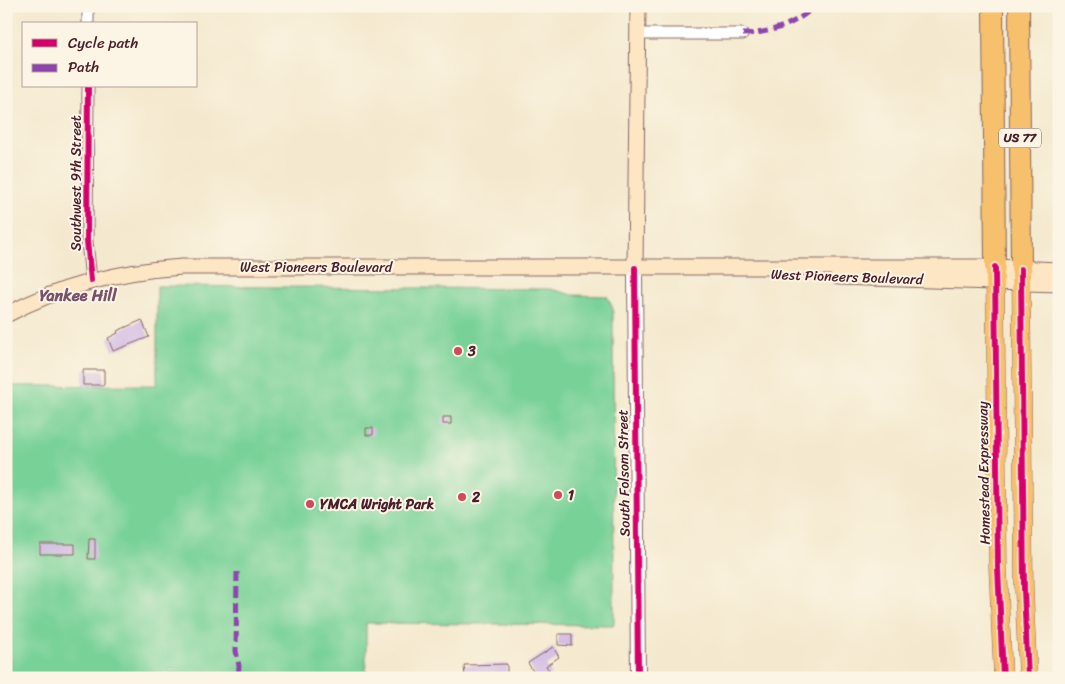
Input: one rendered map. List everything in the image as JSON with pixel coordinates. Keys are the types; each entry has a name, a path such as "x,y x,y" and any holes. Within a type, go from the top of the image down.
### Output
{"highway":[{"name":"Homestead Expressway","path":"993,6 998,567 1003,678"},
{"name":"US 77","path":"1019,6 1024,590 1028,678"}],"main road":[{"name":"South Folsom Street","path":"634,268 638,6"},
{"name":"West Pioneers Boulevard","path":"6,315 55,292 91,280 136,271 182,267 634,268 995,274 1021,276 1059,284"},
{"name":"West Pioneers Boulevard","path":"1021,276 1059,270"}],"street":[{"path":"88,6 88,22"},
{"path":"637,34 743,34"},
{"name":"Southwest 9th Street","path":"88,88 87,240 91,280"},
{"name":"South Folsom Street","path":"634,268 638,678"}],"green space":[{"name":"YMCA Wright Park","path":"157,286 550,289 573,295 607,296 613,309 614,625 366,623 366,678 6,678 6,386 157,385"}],"building":[{"path":"142,320 149,337 113,351 108,338 118,333 117,331"},
{"path":"83,370 104,370 104,385 83,385"},
{"path":"443,417 451,417 451,424 443,424"},
{"path":"366,428 373,428 373,435 366,435"},
{"path":"89,539 95,539 95,559 88,559"},
{"path":"40,544 75,544 75,554 40,554"},
{"path":"558,634 572,634 572,646 558,645"},
{"path":"553,647 559,657 546,666 552,674 546,678 537,678 528,663"},
{"path":"507,664 507,678 465,678 464,665"}],"marked path":[{"path":"743,34 763,32 782,27 807,13 815,6"},
{"path":"237,572 236,651 239,666 238,678"}],"cycle path":[{"path":"88,88 87,241 91,280"},
{"path":"995,267 998,567 1003,678"},
{"path":"635,268 638,678"},
{"path":"1021,269 1024,590 1028,678"}],"place":[{"name":"3","path":"458,351"},
{"name":"1","path":"558,495"},
{"name":"2","path":"462,497"},
{"name":"YMCA Wright Park","path":"310,504"}],"district":[{"name":"Yankee Hill","path":"78,295"}]}
